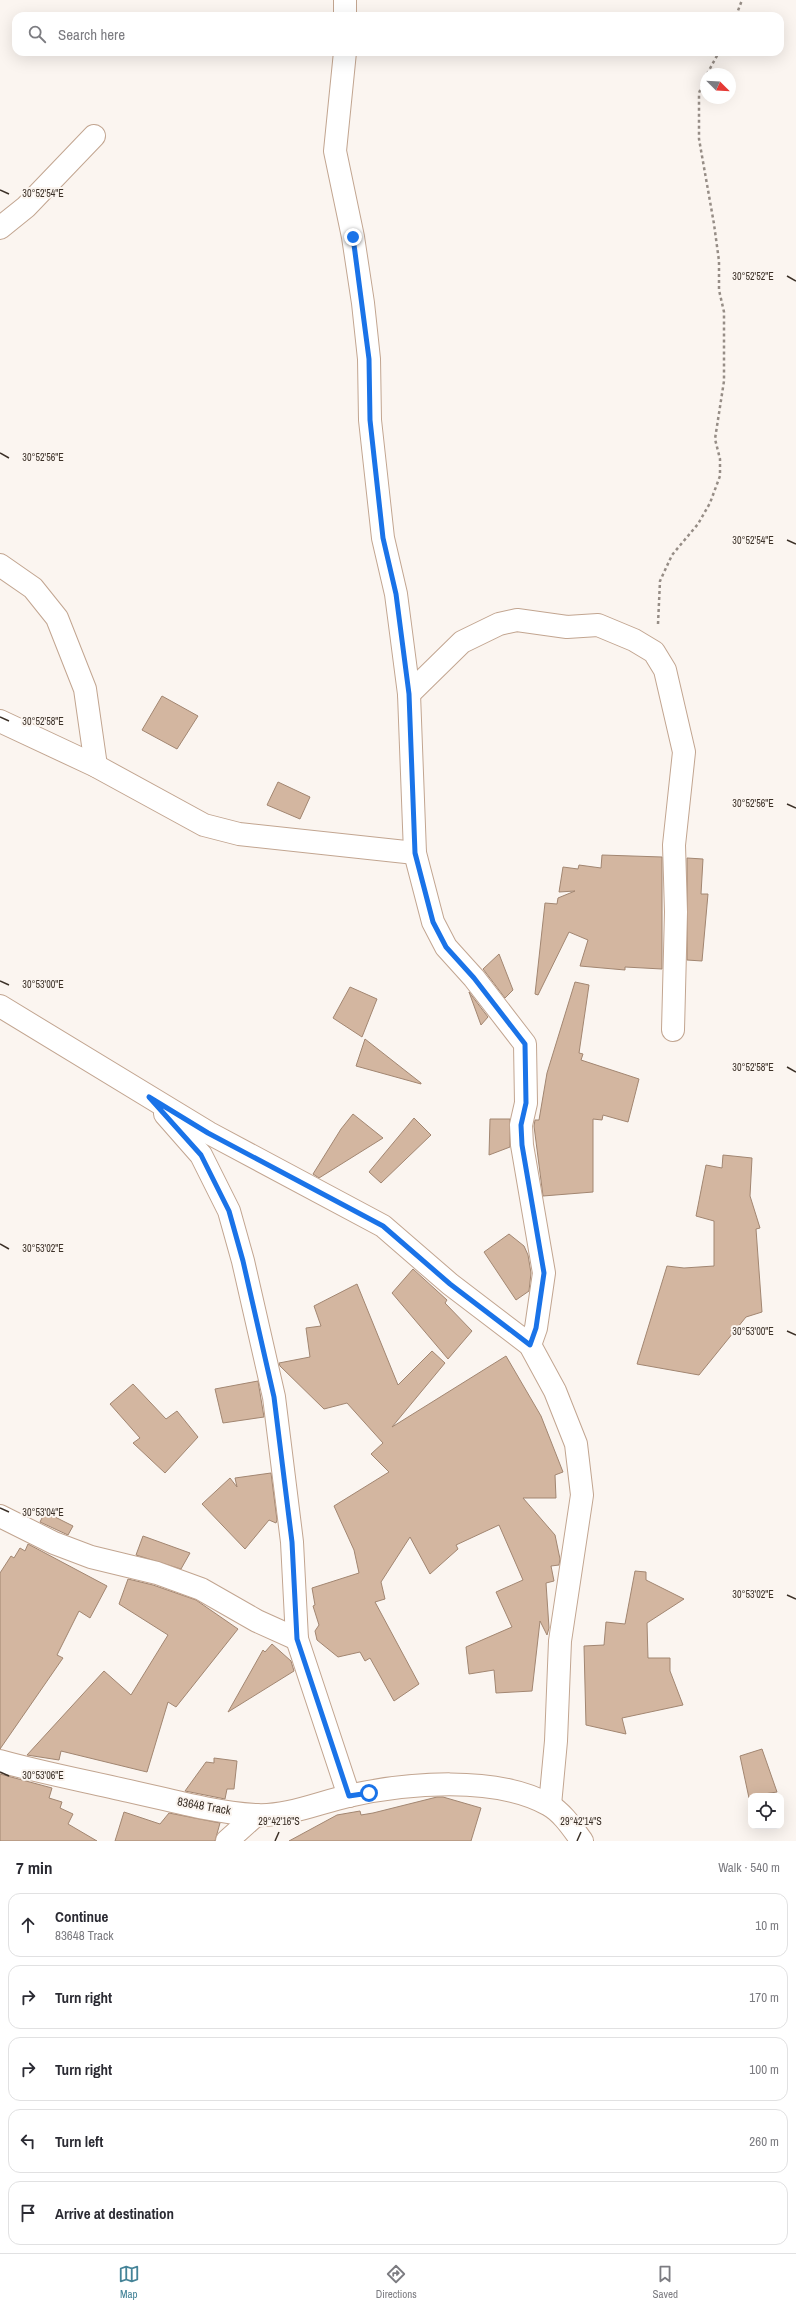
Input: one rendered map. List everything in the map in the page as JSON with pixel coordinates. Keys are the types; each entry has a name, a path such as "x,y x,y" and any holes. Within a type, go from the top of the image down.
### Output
{"street":[{"path":"345,0 345,12"},
{"path":"345,56 335,151 353,237 363,303 369,359 370,420 383,538 396,594 409,694 415,853 433,922 446,947 474,978 525,1044 526,1103 521,1125 522,1145 544,1273 536,1328 530,1345"},
{"path":"0,228 26,207 94,136"},
{"path":"0,565 32,588 57,618 85,689 96,766"},
{"path":"409,694 462,642 499,624 517,620 567,627 598,625 634,640 654,652 665,670 684,752 674,845 676,912 673,1030"},
{"path":"0,721 96,766 204,825 239,834 415,853"},
{"path":"0,1006 208,1133 383,1226 450,1284 530,1345 555,1391 576,1444 582,1495 560,1641 556,1741 550,1806"},
{"path":"149,1097 201,1155 229,1211 243,1261 274,1397 292,1542 297,1639 349,1796"},
{"path":"0,1516 54,1543 91,1557 157,1573 201,1589 257,1620 297,1639"},
{"name":"83648 Track","path":"0,1761 205,1808 256,1815 275,1814 349,1796 441,1783 474,1785 515,1792 550,1806 565,1820 582,1841"},
{"path":"227,1841 256,1815"}],"path":[{"path":"738,12 742,0"},
{"path":"710,68 717,56"},
{"path":"665,670 658,630 660,581 672,555 698,524 710,503 720,476 720,459 715,438 724,381 724,312 718,290 719,261 699,139 700,90"}],"building":[{"path":"162,696 198,716 177,749 142,730"},
{"path":"278,782 310,797 300,819 267,805"},
{"path":"602,855 662,857 662,969 625,967 625,970 580,966 588,940 569,932 538,995 535,994 545,903 557,904 558,898 575,891 559,892 563,867 578,869 579,865 601,868"},
{"path":"687,858 703,859 701,894 708,894 702,961 687,960"},
{"path":"499,954 513,990 505,998 483,969"},
{"path":"575,982 589,985 579,1053 583,1054 581,1060 639,1079 628,1122 603,1115 602,1120 593,1119 593,1192 543,1196 534,1126 535,1120 539,1120 547,1073"},
{"path":"350,987 377,999 362,1037 333,1018"},
{"path":"469,992 488,1017 481,1025"},
{"path":"365,1039 421,1083 421,1084 356,1066"},
{"path":"353,1114 383,1138 319,1178 313,1174 341,1129"},
{"path":"414,1118 431,1135 381,1183 369,1172"},
{"path":"490,1119 510,1119 510,1147 489,1155"},
{"path":"723,1155 752,1158 750,1196 760,1228 756,1229 762,1312 746,1317 699,1375 637,1364 667,1266 684,1268 714,1266 714,1221 696,1216 706,1165 722,1168"},
{"path":"509,1234 524,1246 528,1255 531,1273 529,1291 516,1300 484,1252"},
{"path":"413,1269 447,1300 445,1303 472,1331 448,1359 392,1293"},
{"path":"357,1284 398,1385 432,1351 445,1363 392,1427 506,1356 541,1416 563,1472 555,1475 556,1498 523,1498 555,1535 560,1559 559,1565 551,1566 554,1581 546,1583 549,1628 547,1635 540,1621 532,1691 496,1693 494,1670 469,1674 466,1647 512,1627 496,1592 523,1580 499,1525 456,1545 458,1549 430,1574 410,1537 381,1582 385,1599 375,1602 419,1684 394,1701 370,1658 365,1661 360,1652 338,1657 317,1640 315,1631 319,1625 313,1606 315,1605 312,1588 359,1573 354,1550 334,1506 389,1472 371,1454 383,1443 347,1403 324,1409 280,1366 279,1363 310,1357 306,1328 321,1326 314,1306"},
{"path":"258,1381 264,1417 223,1423 215,1389"},
{"path":"133,1384 166,1419 177,1411 198,1437 165,1473 133,1443 140,1438 110,1404"},
{"path":"271,1473 277,1520 276,1523 269,1520 245,1549 202,1504 230,1478 237,1487 235,1478"},
{"path":"45,1512 73,1526 68,1535 40,1522"},
{"path":"143,1536 190,1553 181,1569 136,1555"},
{"path":"28,1544 107,1586 90,1618 79,1611 57,1655 63,1658 0,1749 0,1573 11,1556 14,1558 20,1548 25,1551"},
{"path":"635,1571 646,1572 646,1580 684,1599 647,1623 648,1658 670,1658 670,1671 683,1705 622,1718 626,1734 586,1725 584,1646 604,1645 606,1622 625,1624"},
{"path":"128,1579 153,1585 196,1600 238,1629 176,1707 168,1702 147,1772 61,1751 59,1760 27,1755 104,1671 131,1695 168,1635 119,1604"},
{"path":"272,1644 291,1661 294,1671 228,1712 263,1650 265,1652"},
{"path":"762,1749 777,1792 748,1793 740,1756"},
{"path":"214,1758 237,1761 234,1789 227,1789 225,1799 185,1791 206,1762 214,1763"},
{"path":"0,1774 52,1788 49,1798 62,1802 60,1808 73,1814 68,1824 97,1841 0,1841"},
{"path":"437,1797 443,1797 481,1808 471,1841 289,1841 337,1815 360,1811 361,1815 373,1813"},
{"path":"124,1812 160,1824 169,1813 220,1823 215,1841 115,1841"}],"route":[{"path":"353,237 363,303 369,359 370,420 383,538 396,594 402,655 409,694 415,853 433,922 446,947 474,978 525,1044 526,1103 521,1125 522,1145 544,1273 536,1328 530,1345 450,1284 383,1226 324,1193 208,1133 149,1097 201,1155 229,1211 243,1261 274,1397 292,1542 297,1639 349,1796 369,1793"}]}
